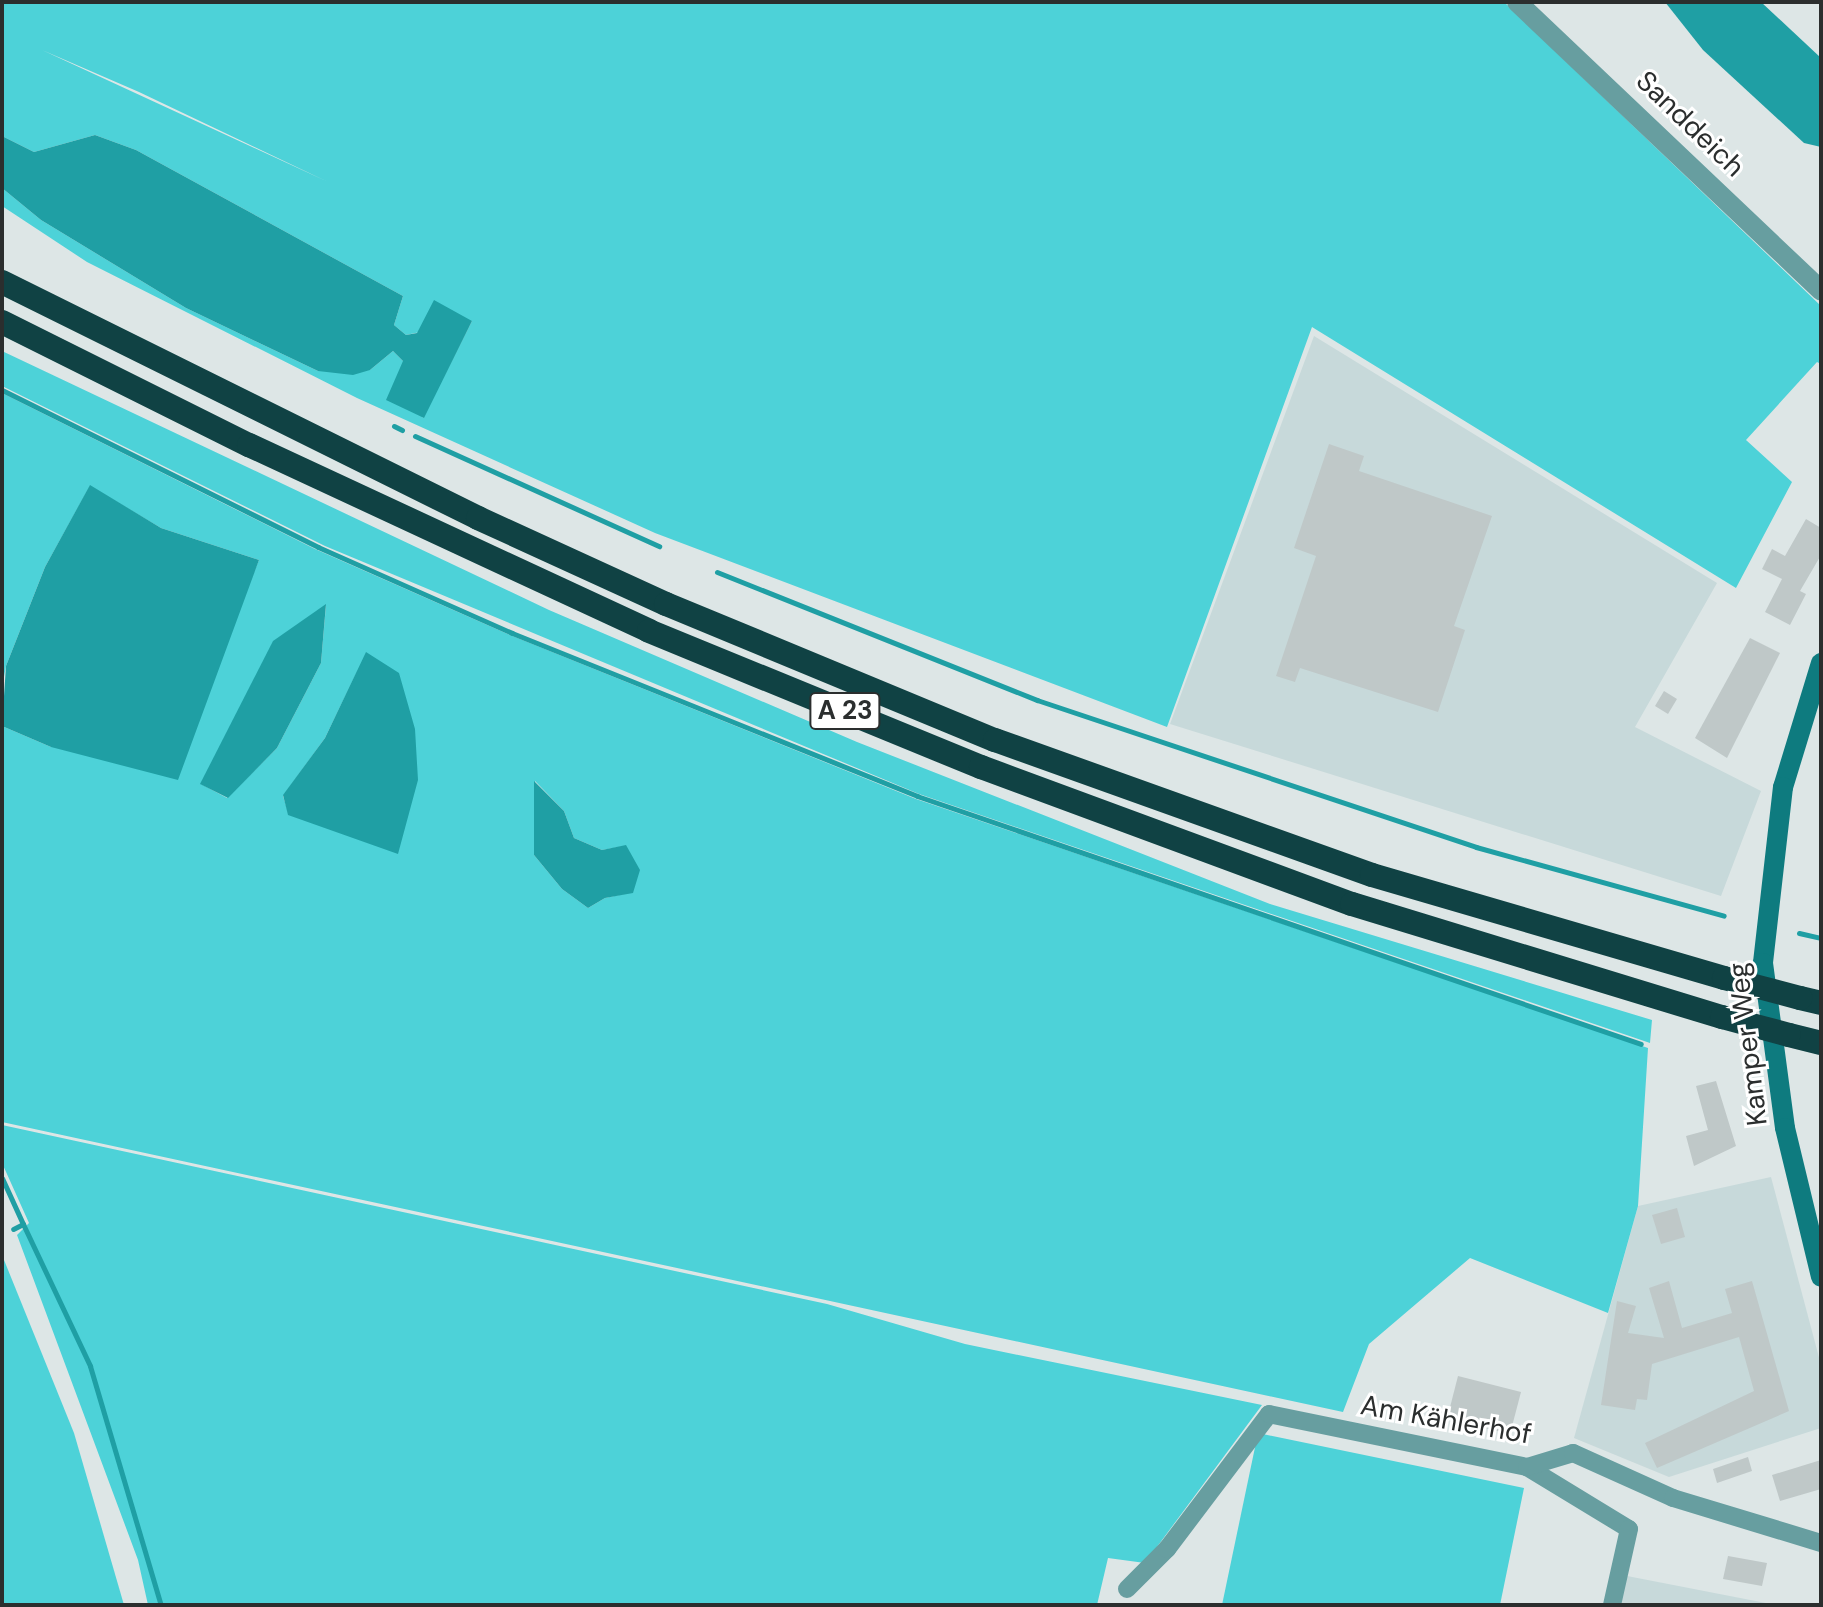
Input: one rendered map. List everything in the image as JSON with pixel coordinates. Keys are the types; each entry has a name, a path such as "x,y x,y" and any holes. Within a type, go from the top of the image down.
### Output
{"highway":[{"name":"A 23","path":"2,282 478,518 666,604 995,740 1372,875 1724,978 1811,1000"},
{"name":"A 23","path":"2,322 249,445 636,625 981,767 1352,904 1722,1017 1821,1043"}],"main road":[{"name":"Kamper Weg","path":"1821,663 1783,787 1763,963 1785,1128 1821,1277"}],"street":[{"name":"Sanddeich","path":"1517,2 1821,290"},
{"name":"Am Kählerhof","path":"1127,1589 1167,1549 1269,1414 1527,1467 1573,1453 1673,1498 1821,1543"},
{"path":"1527,1467 1629,1529 1612,1605"}],"shaded area":[{"path":"2,2 1504,2 1821,306 1821,364 1817,362 1746,440 1792,482 1736,588 1312,327 1167,727 655,533 357,398 87,262 2,206 2,188 41,220 186,308 318,371 370,370 393,351 403,361 423,418 472,321 406,335 394,325 403,296 136,150 95,135 34,152 2,136","holes":["42,50 139,92 326,181"]},
{"path":"1665,2 1761,2 1821,58 1821,147 1804,143 1703,50"},
{"path":"95,135 136,150 403,296 394,325 406,335 417,333 434,300 472,321 424,418 386,400 403,361 393,351 370,370 353,375 318,371 186,308 41,220 2,188 2,136 34,152"},
{"path":"1314,336 1717,583 1635,727 1761,791 1721,896 1170,724"},
{"path":"2,351 549,610 857,742 1270,904 1652,1020 1650,1043 919,794 325,546 2,386"},
{"path":"2,393 315,549 510,635 916,799 1648,1048 1638,1206 1608,1313 1470,1258 1369,1344 1343,1412 2,1122 2,726 51,747 227,637 259,560 161,528 90,486 45,567 6,666 2,688","holes":["326,605 321,663 277,748 227,798 201,784 219,749","366,653 289,815 283,796 325,738","535,781 564,811 574,838 602,850 625,846 633,892 605,898 588,908 562,889 534,855"]},
{"path":"90,485 161,528 259,560 178,780 51,747 2,726 6,666 45,567"},
{"path":"326,604 321,663 277,748 228,798 200,784 273,641"},
{"path":"366,652 399,673 415,729 418,780 398,854 288,815 283,795 325,738"},
{"path":"534,781 564,811 574,838 602,850 626,845 640,870 633,893 605,898 588,908 562,889 534,855"},
{"path":"2,1125 827,1304 965,1344 1262,1405 1145,1563 1108,1558 1097,1605 148,1605 138,1560 17,1235 29,1223 2,1163"},
{"path":"1771,1177 1821,1365 1821,1428 1669,1477 1574,1438 1638,1206"},
{"path":"2,1255 74,1433 124,1605 2,1604"},
{"path":"1258,1433 1524,1488 1500,1605 1222,1605"},
{"path":"1622,1575 1776,1605 1616,1605"}],"building":[{"path":"1329,444 1364,456 1359,471 1492,516 1454,626 1465,630 1438,712 1300,668 1295,682 1276,676 1316,556 1294,548"},
{"path":"1806,519 1821,528 1821,555 1800,591 1806,594 1790,625 1765,612 1782,579 1762,569 1772,549 1785,556"},
{"path":"1750,638 1780,653 1727,758 1695,738"},
{"path":"1664,691 1677,699 1668,714 1655,706"},
{"path":"1716,1081 1736,1146 1694,1166 1686,1136 1708,1130 1696,1086"},
{"path":"1677,1208 1685,1237 1661,1244 1652,1215"},
{"path":"1669,1281 1682,1328 1732,1313 1725,1289 1752,1281 1789,1411 1657,1468 1645,1443 1754,1391 1739,1337 1652,1364 1647,1400 1637,1399 1635,1410 1601,1405 1617,1301 1636,1306 1628,1333 1664,1338 1649,1288"},
{"path":"1458,1376 1521,1392 1510,1434 1447,1419"},
{"path":"1748,1457 1752,1471 1717,1483 1713,1469"},
{"path":"1821,1460 1821,1489 1780,1501 1772,1475"},
{"path":"1728,1556 1767,1563 1762,1586 1723,1579"}],"waterway":[{"path":"2,390 318,547 512,633 917,796 1641,1044"},
{"path":"394,426 402,430"},
{"path":"415,436 659,546"},
{"path":"717,572 1037,700 1476,847 1724,916"},
{"path":"1799,933 1821,938"},
{"path":"2,1178 23,1224 13,1229"},
{"path":"23,1224 90,1366 161,1605"}]}
